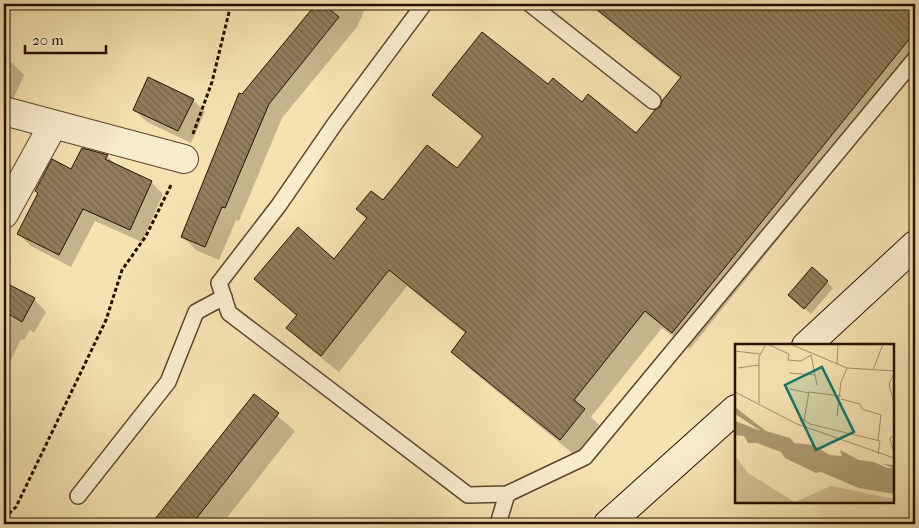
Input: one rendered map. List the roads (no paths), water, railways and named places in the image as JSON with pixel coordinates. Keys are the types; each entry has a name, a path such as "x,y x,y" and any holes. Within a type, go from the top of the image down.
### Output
{"street":[{"path":"4,111 184,159"},
{"path":"4,214 53,125"},
{"path":"808,344 915,245"},
{"path":"608,524 735,410"}],"lane":[{"path":"424,4 334,125 279,205 219,284 229,312 468,495 507,494 585,457 915,59"},
{"path":"530,4 653,101"},
{"path":"78,496 168,382 196,312 224,297"},
{"path":"498,524 507,494"}]}
